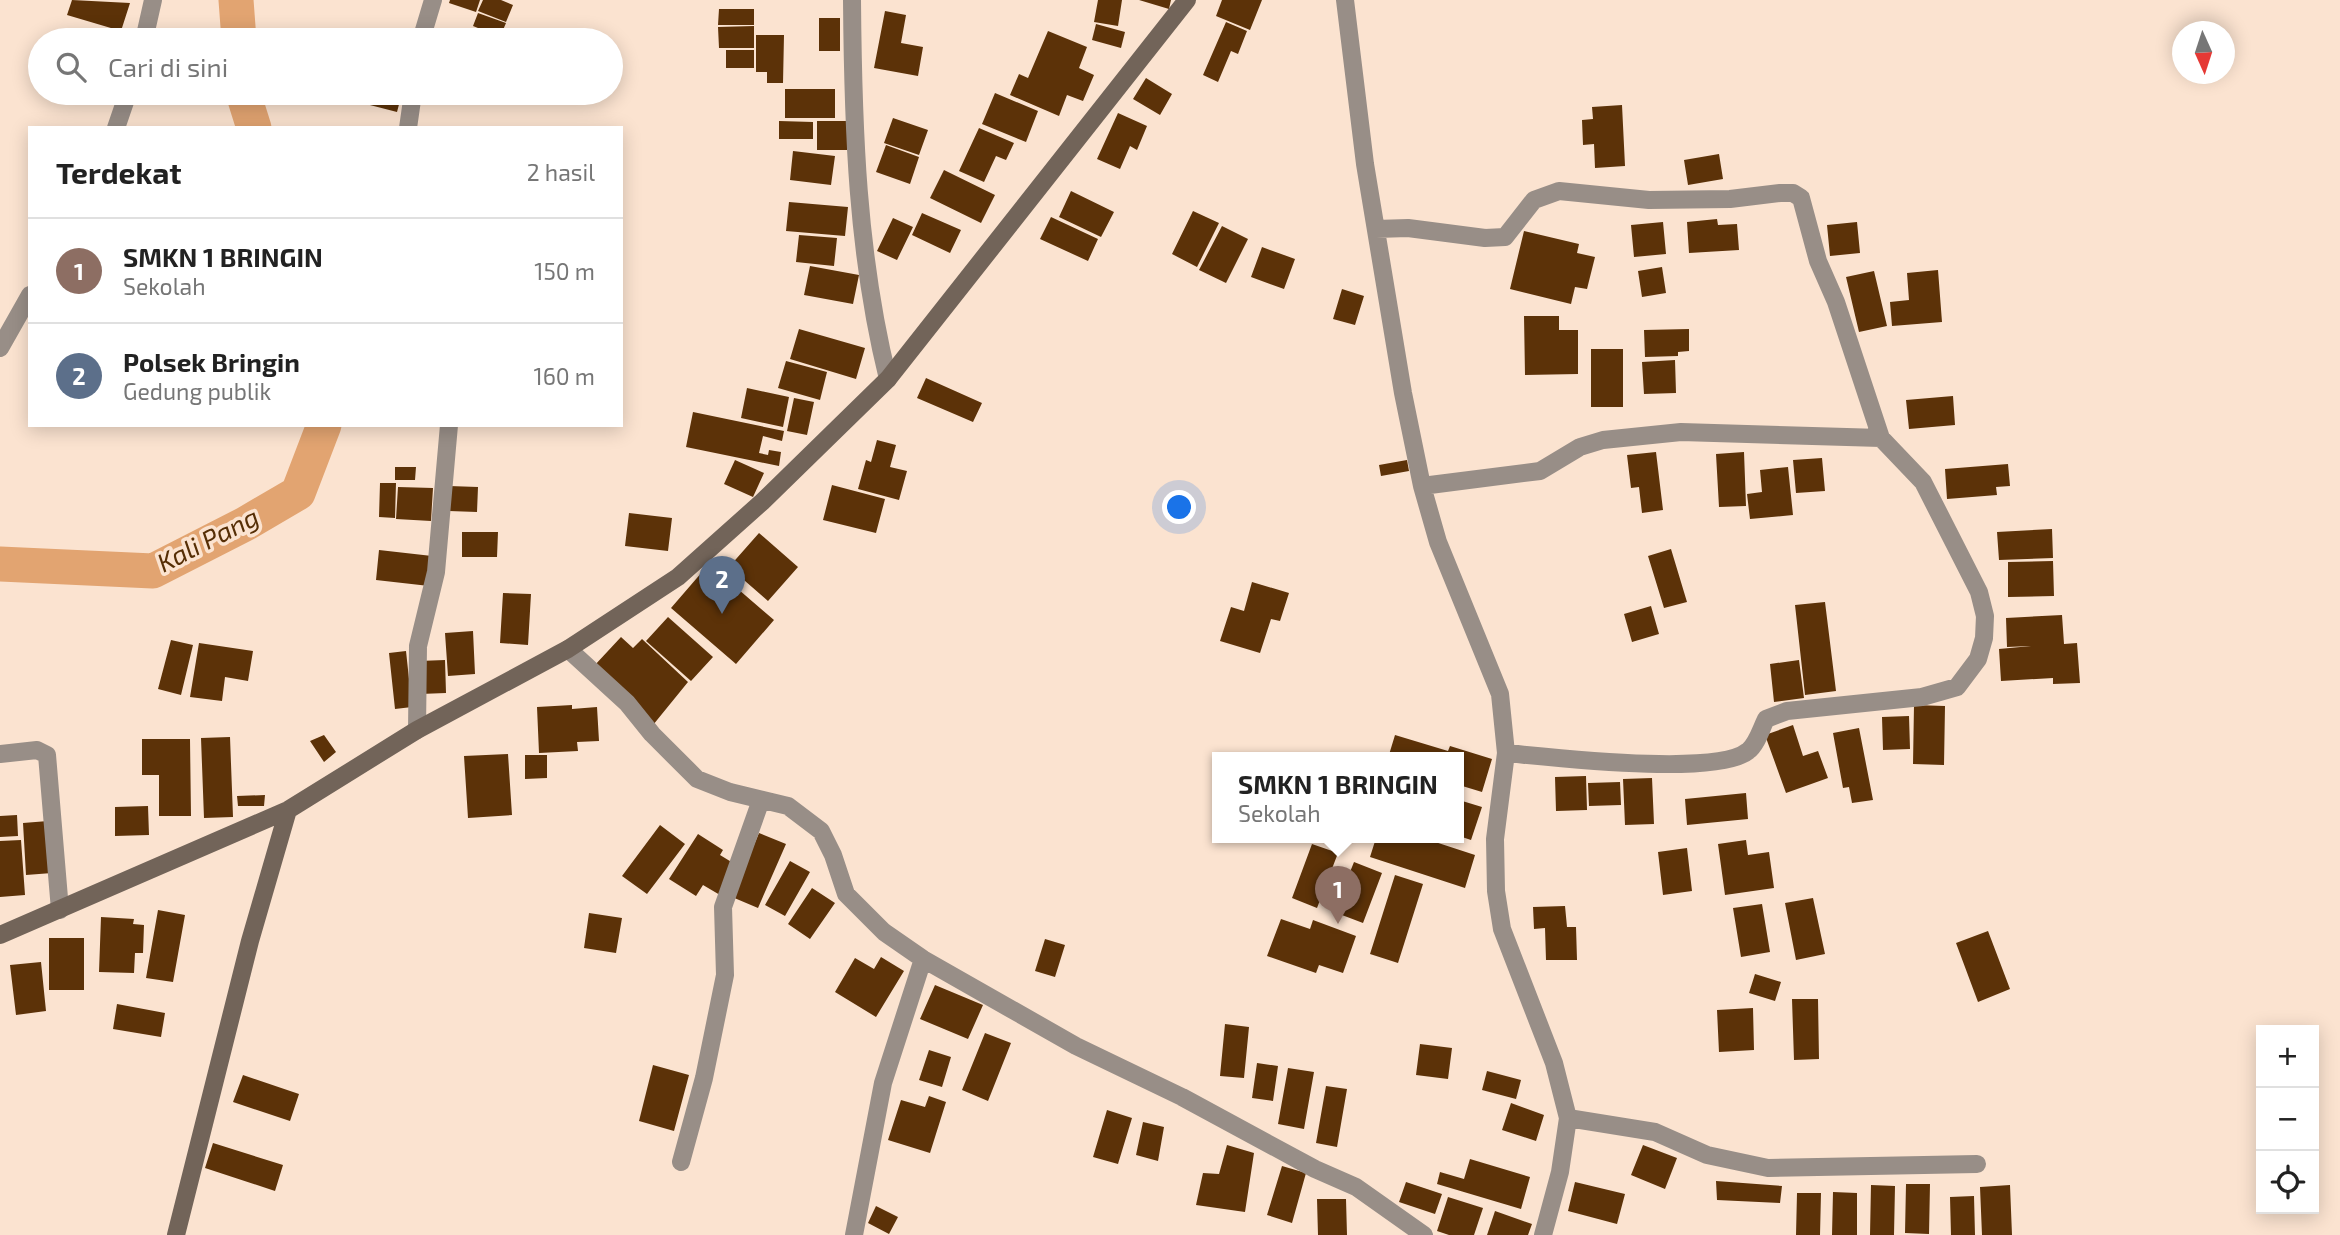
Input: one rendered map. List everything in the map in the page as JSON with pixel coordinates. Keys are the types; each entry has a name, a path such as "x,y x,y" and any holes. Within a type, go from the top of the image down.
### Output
{"street":[{"path":"147,28 153,0"},
{"path":"425,28 433,0"},
{"path":"852,0 853,134 858,209 869,290 888,379"},
{"path":"0,935 288,810 418,730 568,649 678,578 762,502 888,379 1186,0"},
{"path":"1345,0 1376,229 1403,393 1422,486 1438,542 1500,694 1506,753 1495,839 1496,891 1502,929 1554,1063 1568,1118 1560,1172 1543,1235"},
{"path":"117,126 124,105"},
{"path":"408,126 411,105"},
{"path":"1376,229 1408,228 1485,238 1505,237 1534,200 1559,191 1649,200 1730,199 1793,193 1801,198 1818,261 1836,302 1881,439 1923,482 1979,592 1985,615 1984,638 1978,659 1957,687 1902,700 1787,711 1766,719 1754,746 1746,753 1733,758 1673,764 1597,763 1506,753"},
{"path":"0,348 28,299"},
{"path":"418,730 418,646 436,572 449,427"},
{"path":"1422,486 1540,471 1580,446 1603,440 1681,432 1881,439"},
{"path":"568,649 627,704 652,734 697,779 730,792 788,806 821,831 834,855 846,894 884,932 923,959 1076,1046 1182,1097 1315,1169 1356,1186 1424,1235"},
{"path":"0,754 37,750 47,755 60,910"},
{"path":"681,1161 704,1078 725,975 723,907 761,800"},
{"path":"176,1235 250,941 288,810"},
{"path":"854,1235 883,1083 923,959"},
{"path":"1568,1118 1655,1132 1707,1155 1768,1168 1977,1164"}],"building":[{"path":"72,0 130,3 122,28 111,28 67,15"},
{"path":"450,0 480,0 476,12 449,3"},
{"path":"483,0 501,0 513,5 506,22 478,11"},
{"path":"1098,0 1122,0 1118,26 1094,22"},
{"path":"1139,0 1171,0 1169,9"},
{"path":"1222,0 1262,0 1250,30 1216,16"},
{"path":"719,9 754,9 754,25 718,25"},
{"path":"885,11 906,15 901,43 923,47 918,76 874,68"},
{"path":"478,13 506,23 504,28 473,26"},
{"path":"819,18 840,18 840,51 819,51"},
{"path":"1226,22 1247,31 1238,54 1231,51 1218,82 1203,75"},
{"path":"1096,24 1125,32 1121,48 1092,40"},
{"path":"754,26 754,48 719,48 718,27"},
{"path":"1048,31 1087,47 1079,68 1094,75 1083,101 1067,95 1059,116 1010,95 1019,74 1028,78"},
{"path":"756,35 784,35 783,83 767,83 767,72 756,72"},
{"path":"726,50 754,50 754,68 726,68"},
{"path":"1146,78 1172,94 1160,115 1133,99"},
{"path":"785,89 835,89 835,118 785,118"},
{"path":"995,93 1038,111 1026,142 982,124"},
{"path":"370,105 399,105 397,112"},
{"path":"1622,105 1625,166 1595,168 1594,144 1583,145 1582,120 1593,119 1592,107"},
{"path":"1118,113 1147,126 1137,150 1130,146 1120,169 1097,159"},
{"path":"893,118 928,130 919,155 884,143"},
{"path":"779,121 813,122 813,139 779,139"},
{"path":"817,121 847,121 847,150 817,150"},
{"path":"979,128 1014,143 1006,160 996,156 984,182 959,171"},
{"path":"886,145 919,157 910,184 876,172"},
{"path":"793,151 835,156 831,185 790,180"},
{"path":"1719,154 1723,179 1688,185 1684,160"},
{"path":"944,170 995,195 981,223 930,198"},
{"path":"1071,191 1114,212 1101,237 1059,217"},
{"path":"789,202 848,207 845,236 786,231"},
{"path":"1193,211 1219,223 1197,267 1172,254"},
{"path":"922,213 961,230 950,253 912,235"},
{"path":"1051,217 1098,239 1088,261 1040,239"},
{"path":"893,218 913,227 897,260 877,251"},
{"path":"1717,219 1718,225 1737,224 1739,250 1689,253 1687,222"},
{"path":"1663,222 1666,254 1634,257 1631,225"},
{"path":"1857,222 1860,253 1830,256 1827,225"},
{"path":"1222,226 1248,239 1226,283 1199,270"},
{"path":"1524,231 1579,244 1577,253 1595,257 1587,289 1575,287 1571,304 1510,289"},
{"path":"799,235 837,238 834,266 796,262"},
{"path":"1262,247 1295,259 1284,289 1251,277"},
{"path":"810,266 859,275 853,304 804,295"},
{"path":"1662,267 1666,293 1642,297 1638,271"},
{"path":"1938,270 1942,322 1892,326 1890,302 1909,300 1907,273"},
{"path":"1874,271 1887,326 1859,332 1846,277"},
{"path":"1342,289 1364,296 1355,325 1333,319"},
{"path":"1524,316 1559,316 1559,330 1578,330 1578,374 1525,375"},
{"path":"799,329 865,348 856,379 790,359"},
{"path":"1689,329 1689,351 1678,352 1678,356 1645,357 1644,330"},
{"path":"1591,349 1623,349 1623,407 1591,407"},
{"path":"1675,360 1676,393 1644,394 1642,362"},
{"path":"786,361 827,372 820,400 778,388"},
{"path":"926,378 982,403 973,422 917,398"},
{"path":"747,388 789,397 783,427 741,418"},
{"path":"1953,396 1955,425 1909,429 1906,400"},
{"path":"794,398 814,402 807,435 787,431"},
{"path":"693,412 784,431 782,441 763,436 759,453 768,455 769,450 781,452 779,466 686,447"},
{"path":"877,440 896,445 890,467 907,471 899,500 858,489 866,460 871,462"},
{"path":"1656,452 1663,510 1642,513 1639,487 1631,488 1627,455"},
{"path":"1744,452 1746,506 1719,507 1716,454"},
{"path":"1822,458 1825,491 1796,493 1793,460"},
{"path":"735,460 764,473 753,497 724,484"},
{"path":"1407,460 1409,471 1381,476 1379,465"},
{"path":"2008,464 2010,486 1996,487 1997,495 1947,499 1945,469"},
{"path":"395,467 416,467 415,480 395,480"},
{"path":"1788,467 1793,515 1750,519 1747,494 1762,492 1760,470"},
{"path":"380,483 396,483 395,518 379,517"},
{"path":"832,485 885,499 876,533 823,520"},
{"path":"449,486 478,487 477,512 449,511"},
{"path":"398,487 433,488 431,521 396,519"},
{"path":"629,513 672,518 668,551 625,546"},
{"path":"2052,529 2053,558 1999,560 1997,532"},
{"path":"462,532 498,532 497,557 462,557"},
{"path":"759,533 798,567 768,601 729,567"},
{"path":"1671,549 1687,602 1664,608 1648,556"},
{"path":"379,550 432,556 429,586 376,580"},
{"path":"2053,561 2054,596 2008,597 2008,562"},
{"path":"709,564 774,620 736,664 671,608"},
{"path":"1252,582 1289,593 1280,621 1271,619 1260,653 1220,641 1231,607 1244,611"},
{"path":"503,593 531,594 528,645 500,643"},
{"path":"1825,602 1836,691 1805,695 1795,605"},
{"path":"1651,606 1659,634 1632,642 1624,614"},
{"path":"2062,615 2064,644 2077,643 2080,683 2053,684 2053,678 2001,681 1999,649 2031,646 2007,647 2006,618"},
{"path":"668,617 713,657 691,681 646,641"},
{"path":"473,631 475,674 448,676 445,633"},
{"path":"621,637 633,648 642,639 688,682 653,725 594,666"},
{"path":"171,640 193,645 181,695 158,689"},
{"path":"199,643 253,651 248,681 225,677 222,701 190,697"},
{"path":"406,651 412,707 395,709 389,653"},
{"path":"445,660 446,693 420,694 419,661"},
{"path":"1799,660 1804,698 1774,702 1770,664"},
{"path":"572,705 572,709 597,707 599,741 577,742 578,751 539,753 537,707"},
{"path":"1914,705 1945,706 1944,765 1913,764"},
{"path":"1909,716 1910,749 1883,750 1882,717"},
{"path":"1793,725 1803,756 1818,751 1828,778 1786,793 1765,735"},
{"path":"1859,728 1873,800 1852,803 1849,787 1843,788 1833,733"},
{"path":"324,735 336,752 324,762 310,741"},
{"path":"1395,735 1448,751 1450,746 1492,759 1482,792 1464,787 1464,752 1390,752"},
{"path":"230,737 233,817 204,818 201,738"},
{"path":"142,739 190,739 191,816 159,816 159,775 142,775"},
{"path":"508,754 512,815 468,818 464,756"},
{"path":"525,755 547,755 547,778 525,779"},
{"path":"1586,776 1587,810 1556,811 1555,777"},
{"path":"1652,778 1654,824 1625,825 1623,779"},
{"path":"1620,782 1621,805 1589,806 1588,783"},
{"path":"1746,793 1748,819 1687,825 1685,799"},
{"path":"265,795 264,806 238,806 237,796"},
{"path":"1464,802 1482,807 1471,840 1464,838"},
{"path":"148,806 149,835 115,836 115,807"},
{"path":"17,815 18,836 0,837 0,816"},
{"path":"48,821 52,873 26,875 23,823"},
{"path":"660,825 685,844 647,894 622,876"},
{"path":"759,833 786,844 758,908 732,897"},
{"path":"698,834 723,850 720,855 738,866 720,895 703,885 696,896 669,879"},
{"path":"21,840 25,895 0,897 0,841"},
{"path":"1746,840 1748,855 1769,852 1774,888 1725,895 1718,844"},
{"path":"1374,843 1438,843 1475,855 1465,888 1370,857"},
{"path":"1312,844 1338,853 1317,908 1292,898"},
{"path":"1687,848 1692,891 1663,895 1658,852"},
{"path":"790,861 810,872 785,916 765,905"},
{"path":"1354,862 1382,873 1363,923 1334,912"},
{"path":"1395,875 1423,884 1398,963 1370,954"},
{"path":"812,888 835,903 810,939 788,924"},
{"path":"1813,898 1825,954 1796,960 1785,903"},
{"path":"1762,904 1770,952 1741,957 1733,908"},
{"path":"1565,906 1567,927 1576,927 1577,960 1546,960 1545,928 1534,929 1533,907"},
{"path":"158,910 185,915 173,982 146,978"},
{"path":"589,913 622,918 616,953 584,948"},
{"path":"101,917 134,919 133,924 144,925 143,953 135,953 134,973 99,972"},
{"path":"1281,919 1310,929 1313,920 1356,936 1343,973 1319,965 1316,973 1267,956"},
{"path":"1988,931 2010,989 1978,1002 1956,943"},
{"path":"49,938 84,938 84,990 49,990"},
{"path":"1045,939 1065,945 1055,977 1035,971"},
{"path":"881,957 904,971 876,1017 835,992 855,958 874,969"},
{"path":"41,962 46,1011 16,1015 10,965"},
{"path":"1755,974 1781,982 1775,1001 1749,993"},
{"path":"935,985 983,1005 968,1039 920,1019"},
{"path":"1792,999 1818,999 1819,1059 1794,1060"},
{"path":"117,1004 165,1013 161,1037 113,1029"},
{"path":"1753,1008 1754,1050 1719,1052 1717,1010"},
{"path":"1225,1024 1249,1027 1244,1078 1220,1076"},
{"path":"985,1033 1011,1043 988,1101 962,1090"},
{"path":"1420,1044 1452,1048 1448,1079 1416,1075"},
{"path":"929,1050 951,1057 942,1087 919,1080"},
{"path":"1257,1063 1278,1066 1273,1101 1252,1098"},
{"path":"653,1065 689,1075 674,1131 639,1121"},
{"path":"1288,1068 1314,1072 1304,1129 1278,1124"},
{"path":"1487,1071 1521,1080 1516,1099 1482,1090"},
{"path":"243,1075 299,1094 290,1121 233,1102"},
{"path":"1326,1086 1347,1089 1337,1147 1316,1143"},
{"path":"929,1096 946,1102 930,1153 888,1140 901,1100 925,1107"},
{"path":"1511,1103 1544,1115 1536,1141 1502,1130"},
{"path":"1107,1110 1132,1118 1118,1164 1093,1157"},
{"path":"1143,1122 1164,1127 1158,1161 1136,1155"},
{"path":"213,1143 283,1165 275,1191 205,1168"},
{"path":"1227,1145 1254,1153 1245,1212 1196,1205 1203,1173 1219,1174"},
{"path":"1643,1145 1677,1158 1665,1189 1631,1175"},
{"path":"1470,1159 1530,1177 1521,1209 1437,1184 1440,1172 1464,1179"},
{"path":"1282,1166 1306,1173 1292,1223 1267,1215"},
{"path":"1716,1181 1782,1186 1780,1203 1717,1200"},
{"path":"1406,1182 1442,1194 1435,1214 1399,1202"},
{"path":"1575,1182 1625,1194 1617,1224 1568,1211"},
{"path":"1906,1184 1930,1184 1929,1234 1905,1233"},
{"path":"1871,1185 1895,1186 1894,1235 1870,1235"},
{"path":"2010,1185 2012,1235 1982,1235 1980,1187"},
{"path":"1833,1192 1857,1193 1857,1235 1832,1235"},
{"path":"1797,1193 1821,1193 1820,1235 1796,1235"},
{"path":"1974,1196 1975,1235 1951,1235 1950,1197"},
{"path":"1448,1197 1483,1208 1474,1235 1449,1235 1437,1231"},
{"path":"1317,1199 1346,1199 1347,1235 1318,1235"},
{"path":"876,1206 898,1217 889,1234 868,1223"},
{"path":"1495,1211 1532,1224 1528,1235 1487,1235"}],"waterway":[{"name":"Kali Pang","path":"236,0 238,28"},
{"name":"Kali Pang","path":"247,105 253,126"},
{"name":"Kali Pang","path":"0,564 153,571 245,524 298,493 323,427"}],"place":[{"name":"Polsek Bringin","path":"722,614"},
{"name":"SMKN 1 BRINGIN","path":"1338,924"}]}
